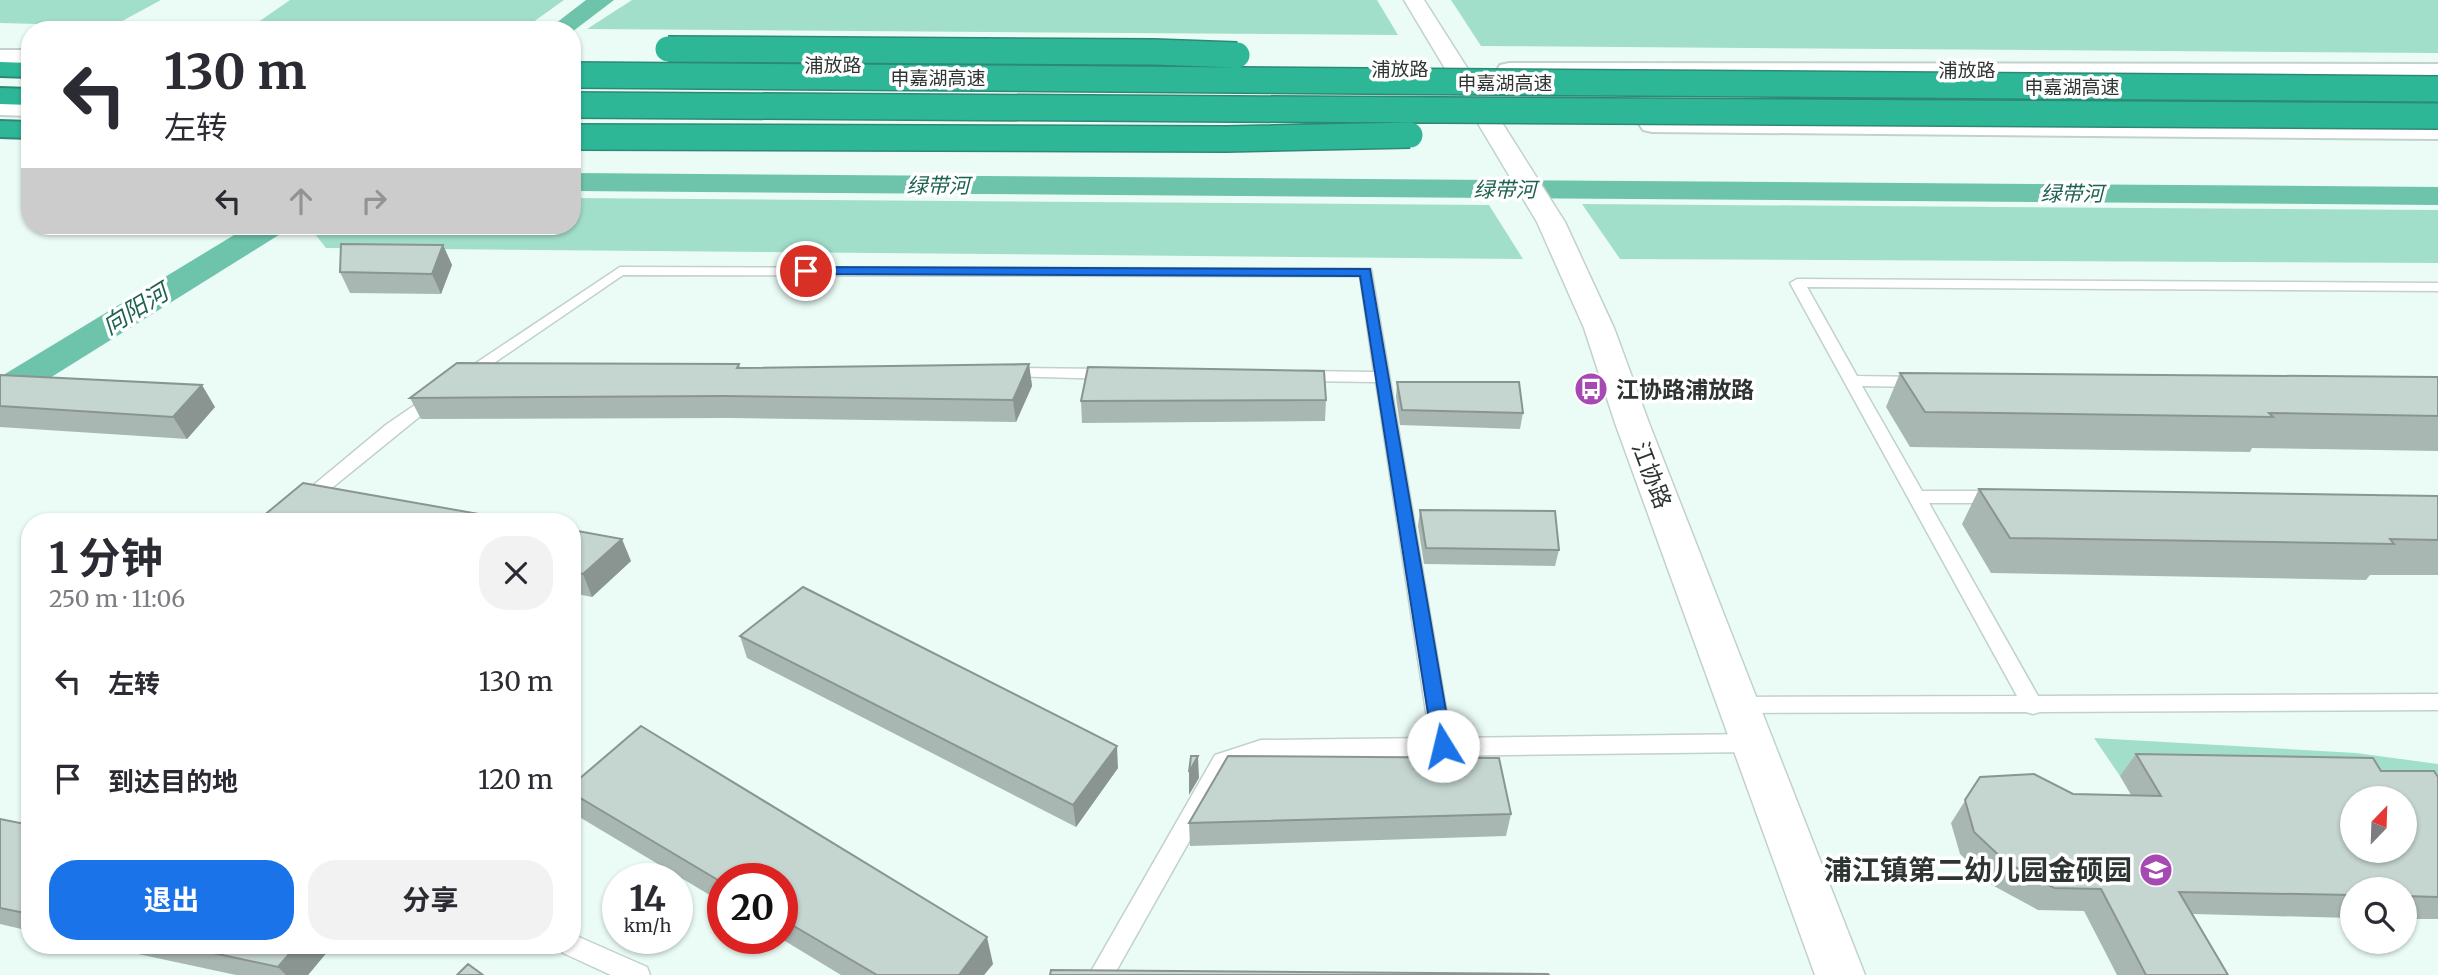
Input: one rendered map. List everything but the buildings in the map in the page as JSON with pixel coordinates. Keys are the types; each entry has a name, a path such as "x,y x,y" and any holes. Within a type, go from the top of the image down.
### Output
{"highway":[{"path":"0,43 21,43"},
{"path":"642,49 1140,52 1262,56"},
{"path":"1289,57 1423,62 1676,84"},
{"path":"0,69 21,70"},
{"name":"申嘉湖高速","path":"581,75 2438,89"},
{"path":"0,96 21,97"},
{"name":"申嘉湖高速","path":"581,104 2438,116"},
{"path":"581,137 1226,139 1835,124 2006,114"},
{"path":"0,129 21,130"}],"main road":[{"path":"0,57 21,57"},
{"name":"浦放路","path":"581,63 1456,70 2438,71"},
{"path":"0,107 21,108"},
{"path":"581,117 2438,131"}],"street":[{"name":"江协路","path":"1414,0 1551,222 1599,328 1632,423 1840,975"}],"lane":[{"path":"289,513 393,428 476,367 587,296 620,271 1366,272 1443,746"},
{"path":"2033,706 1797,283 2438,287"},
{"path":"476,367 504,368"},
{"path":"992,373 1132,374"},
{"path":"1286,376 1383,377"},
{"path":"1852,381 1934,382"},
{"path":"1916,497 2012,497"},
{"path":"1740,705 2033,706 2438,702"},
{"path":"1101,975 1223,761 1261,749 1754,743"},
{"path":"581,949 638,975"}],"green space":[{"path":"0,0 161,0 122,21 0,23"},
{"path":"290,0 564,0 535,21 260,21"},
{"path":"632,0 1377,0 1398,35 587,29"},
{"path":"1451,0 2438,0 2438,53 1481,46"},
{"path":"581,198 1489,205 1523,259 326,248 316,235 581,235"},
{"path":"1582,204 2438,210 2438,263 1620,259"},
{"path":"2094,738 2356,753 2438,764 2438,811 2417,796 2417,786 2378,786 2353,781 2120,776"}],"waterway":[{"name":"向阳河","path":"572,21 602,0"},
{"name":"绿带河","path":"581,182 2438,196"},
{"name":"向阳河","path":"0,393 256,235"}],"place":[{"name":"江协路浦放路","path":"1591,389"},
{"name":"浦江镇第二幼儿园金硕园","path":"2156,870"}],"route":[{"path":"806,271 1366,272 1443,746"}]}
